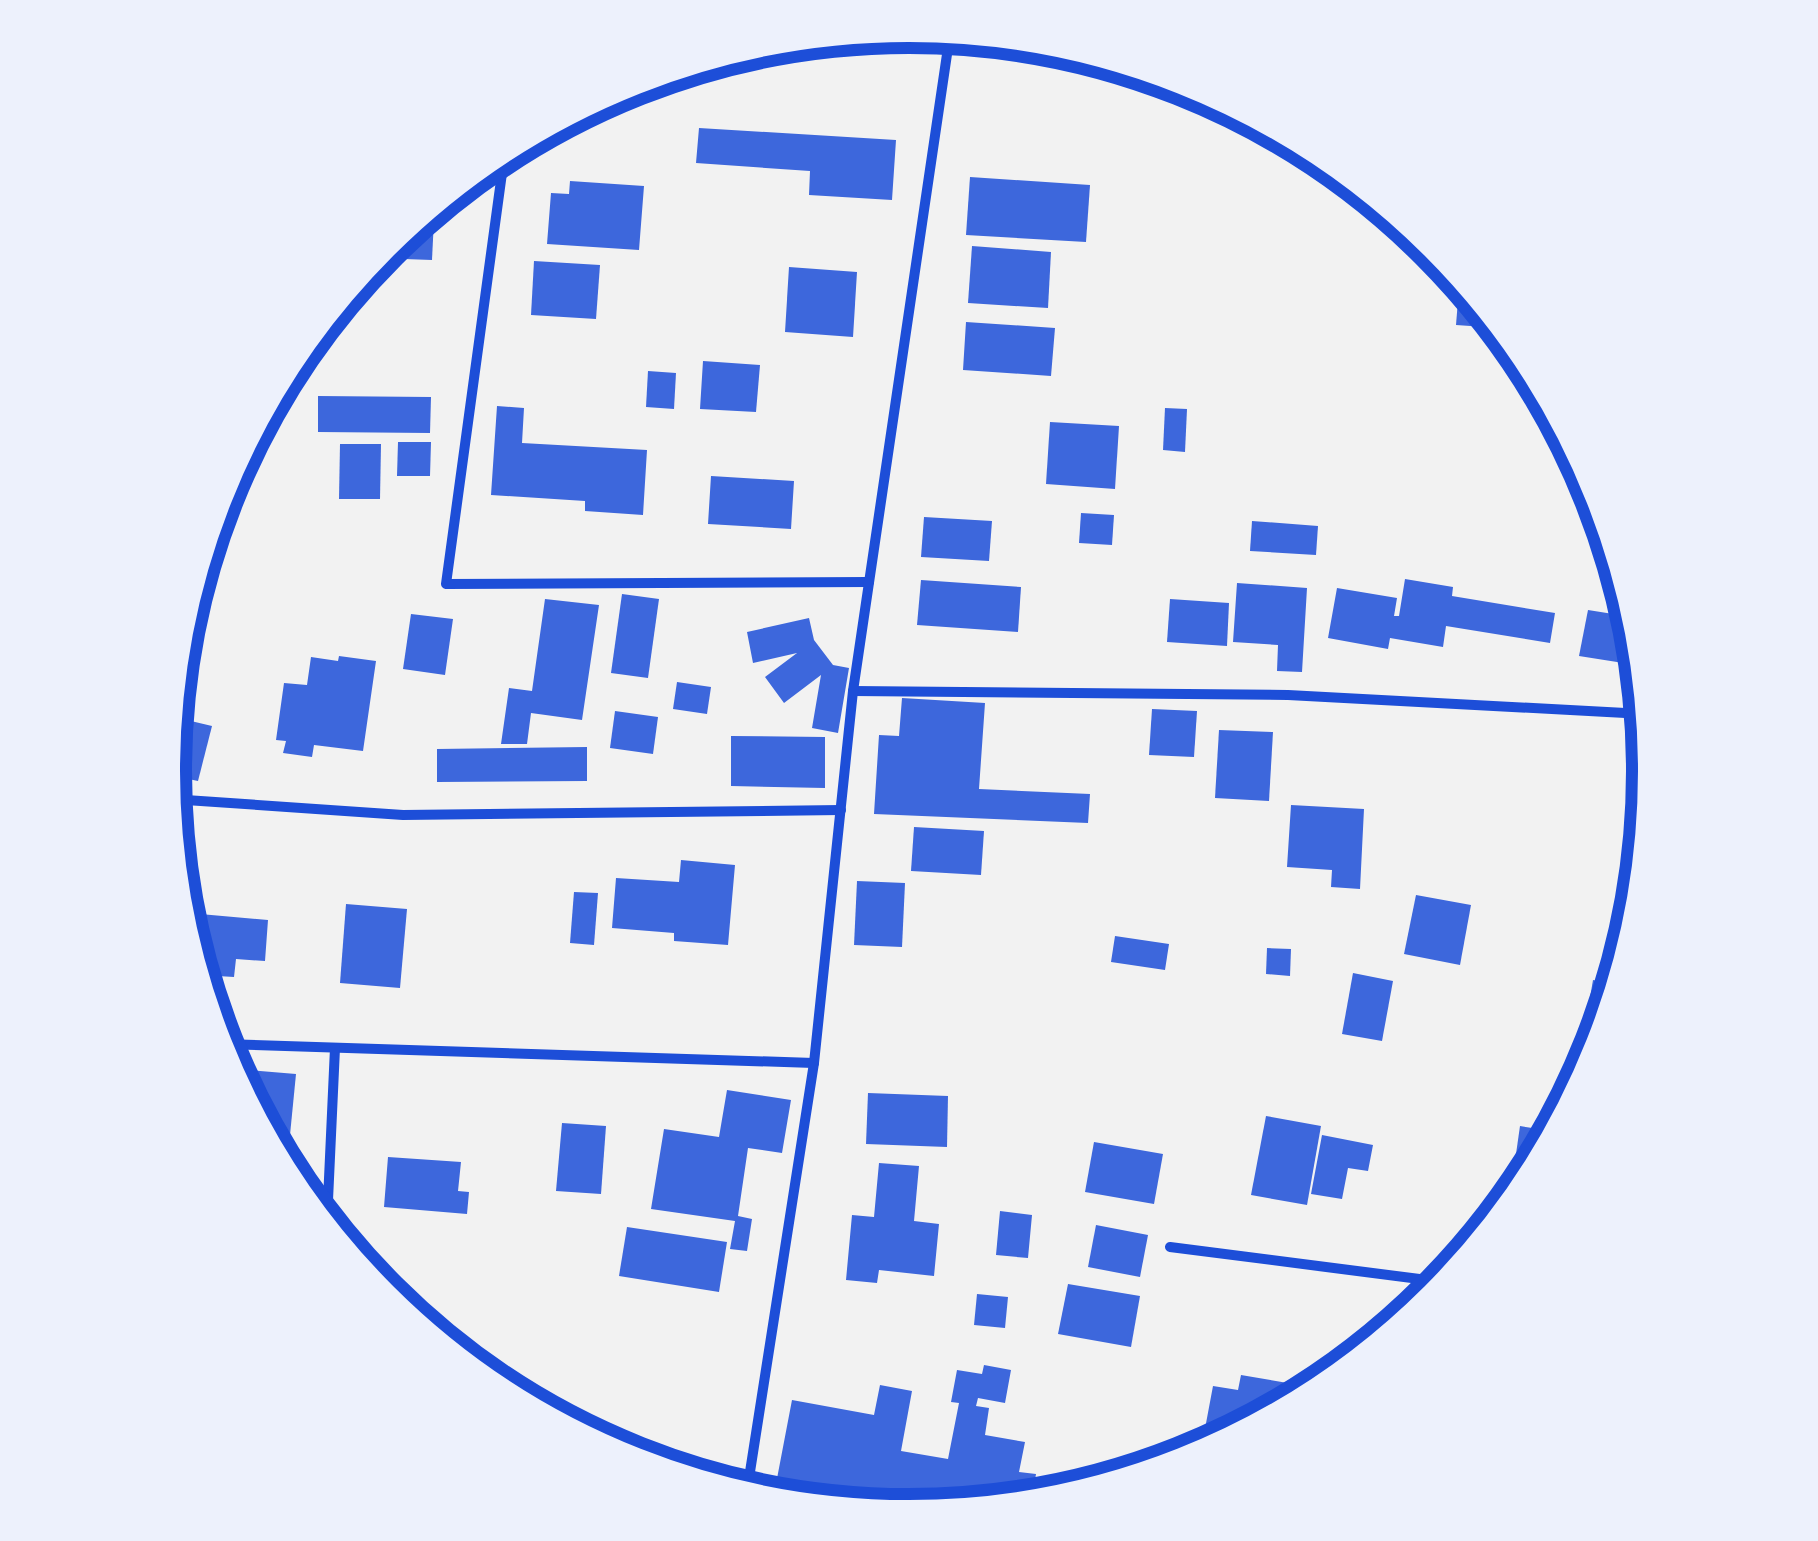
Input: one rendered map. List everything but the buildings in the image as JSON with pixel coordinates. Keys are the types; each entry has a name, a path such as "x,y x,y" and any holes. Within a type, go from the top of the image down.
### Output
{"street":[{"path":"748,1475 814,1063 853,691 948,49"},
{"path":"502,173 446,584 869,582"},
{"path":"853,691 1288,694 1629,713"},
{"path":"187,800 403,814 841,810"},
{"path":"240,1045 814,1063"},
{"path":"327,1200 335,1048"},
{"path":"1170,1247 1422,1279"}]}
